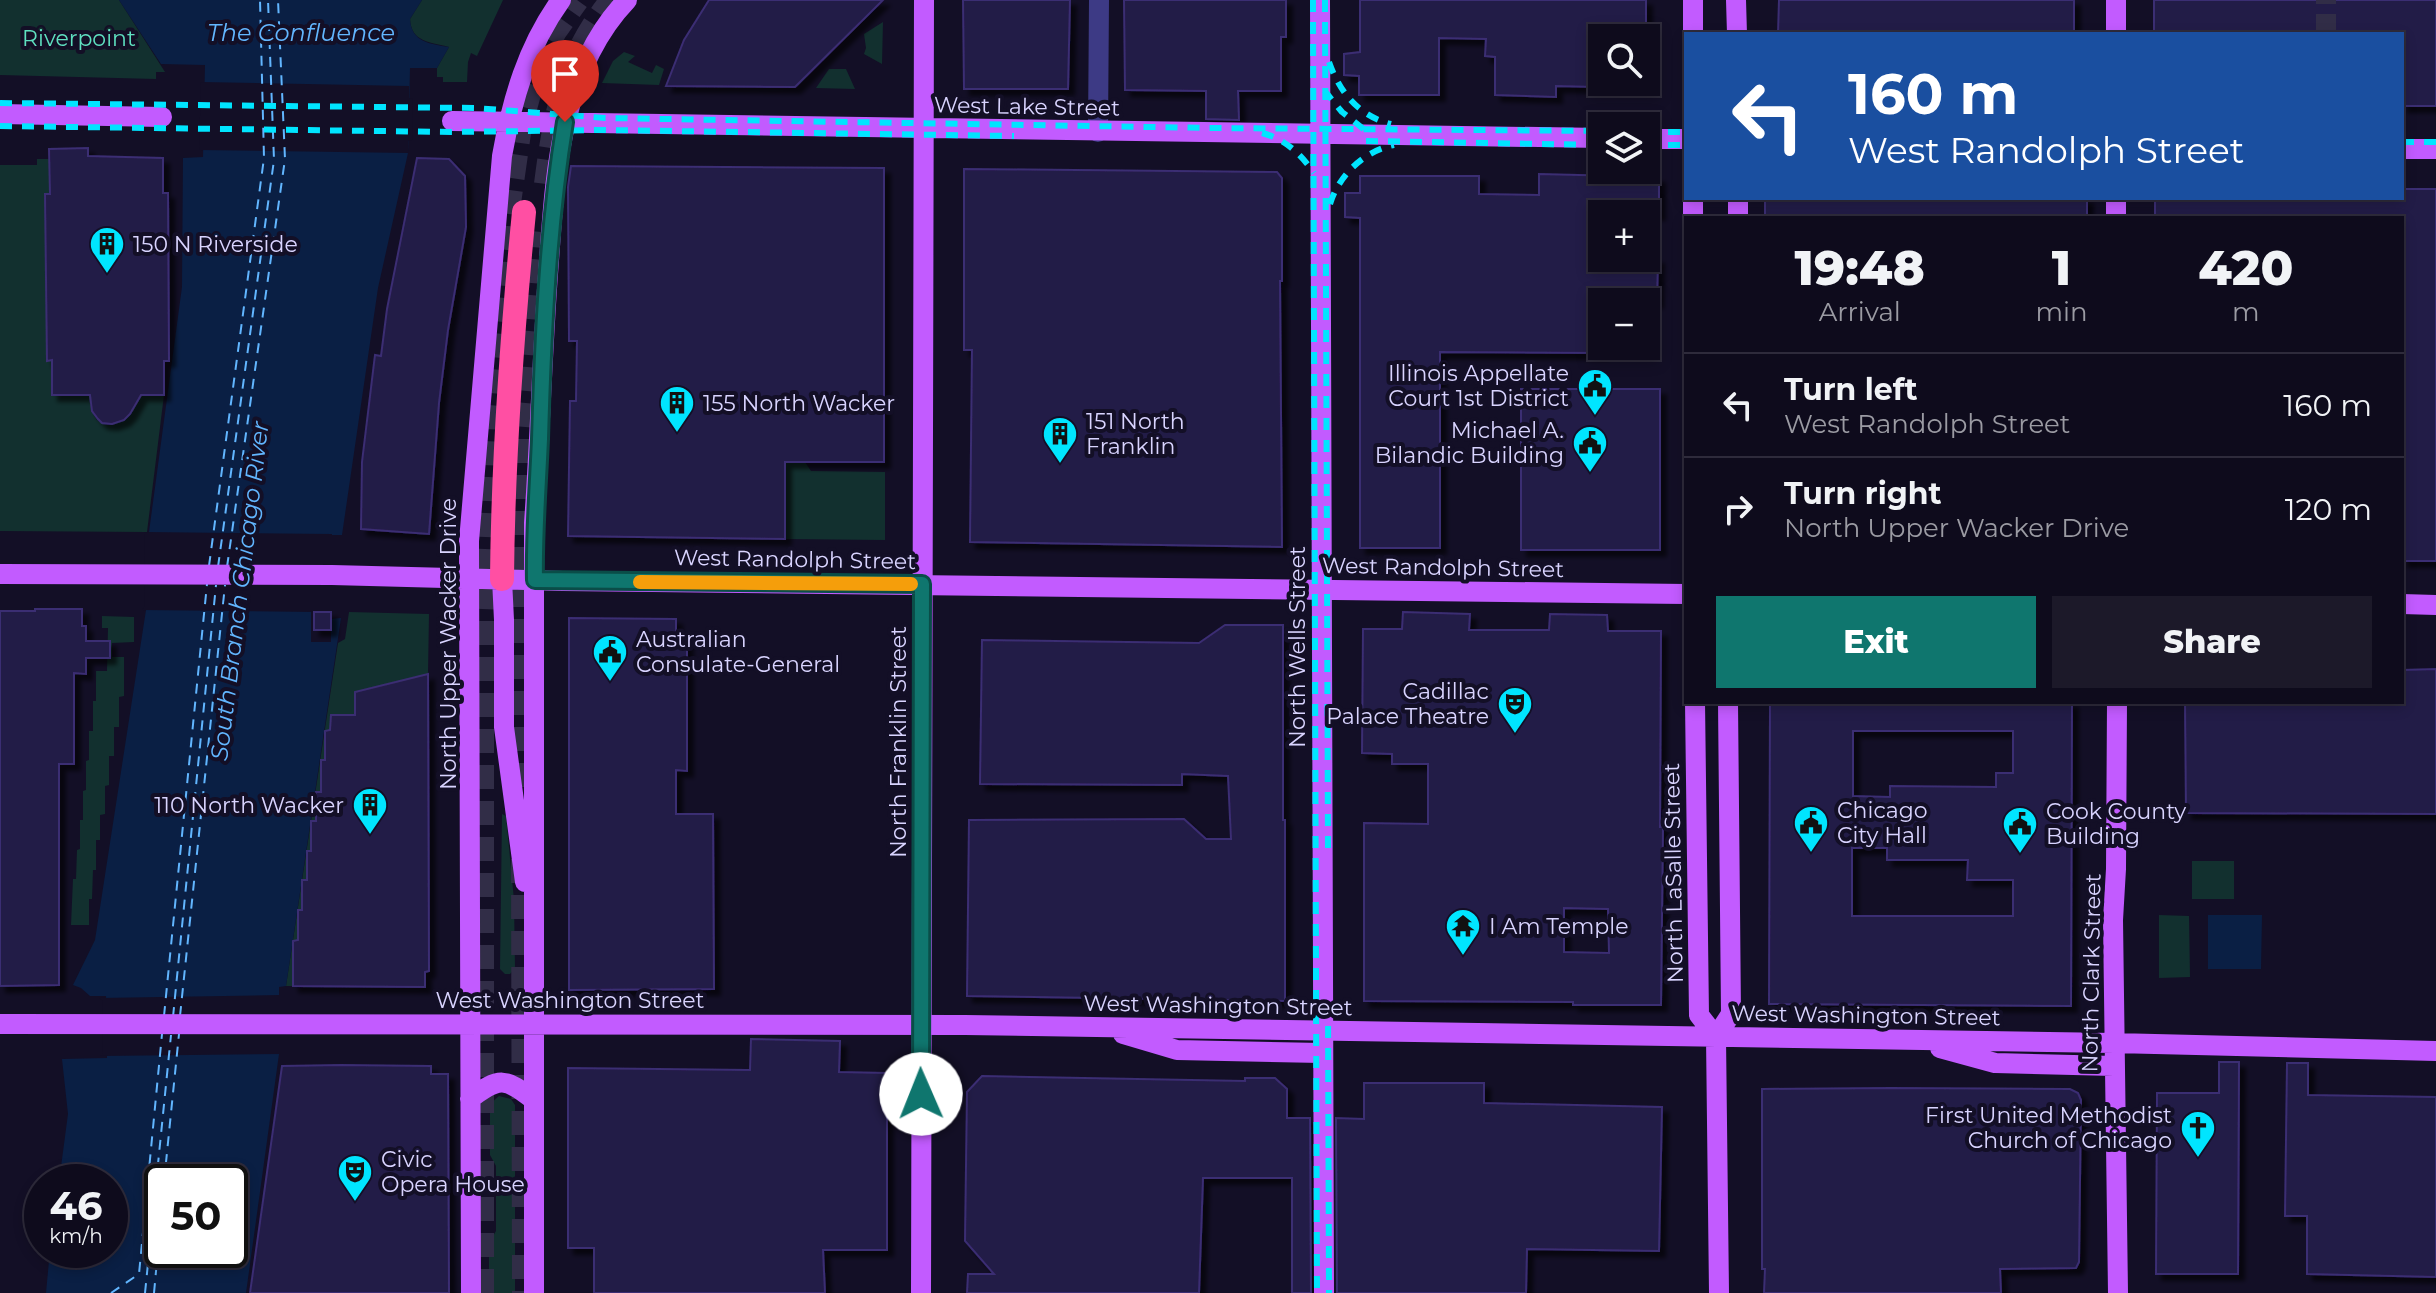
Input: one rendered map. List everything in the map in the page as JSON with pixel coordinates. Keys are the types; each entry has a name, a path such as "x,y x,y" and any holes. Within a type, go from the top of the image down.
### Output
{"highway":[{"path":"502,579 509,368 524,212"}],"main road":[{"name":"North Upper Wacker Drive","path":"471,1293 470,513 502,156 508,122 531,49 561,0"},
{"path":"534,1293 534,523 542,351 565,122 586,60 597,38 627,0"},
{"name":"North Franklin Street","path":"921,1293 924,0"},
{"name":"North Wells Street","path":"1320,0 1324,1293"},
{"path":"1693,0 1693,32"},
{"path":"1736,0 1737,32"},
{"path":"2116,0 2116,32"},
{"path":"0,114 162,117"},
{"name":"West Lake Street","path":"452,121 1588,138"},
{"path":"1660,139 1684,139"},
{"path":"2404,149 2436,149"},
{"name":"West Randolph Street","path":"0,574 332,575 1684,594"},
{"path":"502,579 504,727 534,948"},
{"path":"2404,604 2436,605"},
{"name":"North LaSalle Street","path":"1695,704 1699,1015 1716,1037"},
{"name":"North LaSalle Street","path":"1719,1293 1716,1037 1731,1014 1728,704"},
{"name":"North Clark Street","path":"2117,704 2113,920 2118,1293"},
{"name":"West Washington Street","path":"0,1024 921,1025 2114,1043 2436,1051"},
{"path":"1100,1027 1177,1050 1322,1053"},
{"path":"1908,1040 1995,1063 2114,1066"},
{"path":"470,1099 490,1083 512,1083 534,1100"}],"street":[{"path":"1098,132 1099,0"}],"green space":[{"name":"Riverpoint","path":"0,0 119,0 165,72 156,72 156,79 0,75"},
{"path":"422,0 503,0 477,56 471,53 467,82 443,82 443,77 437,77 437,68 449,47 423,40 411,27 410,19"},
{"path":"883,22 882,64 864,54 864,34"},
{"path":"624,52 635,56 628,62 652,73 656,65 664,69 659,85 602,83 613,61"},
{"path":"829,69 846,69 855,89 816,88"},
{"path":"37,159 49,159 50,194 45,195 47,360 52,360 52,395 90,395 96,419 110,424 127,415 141,395 164,395 147,532 0,531 0,165 37,165"},
{"path":"786,392 805,462 811,471 885,472 885,540 785,539"},
{"path":"349,612 429,614 428,674 355,692 355,715 298,986 286,986 338,643 345,639"},
{"path":"102,616 134,617 134,642 112,643 112,657 124,657 124,696 119,697 119,727 114,727 114,756 109,756 105,814 100,815 100,840 96,840 96,870 93,870 92,899 89,899 89,925 71,925 73,879 76,879 83,791 86,790 86,761 89,760 89,731 93,731 93,701 96,701 96,671 107,671 108,628 102,628"},
{"path":"502,814 506,816 514,900 515,968 510,974 500,969"},
{"path":"2192,861 2234,861 2234,899 2192,899"},
{"path":"2159,915 2189,916 2190,977 2159,978"},
{"path":"499,1096 511,1099 515,1105 515,1293 489,1293 489,1243 496,1231 496,1166 490,1155 490,1104"}],"water":[{"path":"119,0 422,0 410,19 414,33 429,43 449,47 437,68 410,68 408,153 378,288 342,535 311,535 311,642 331,642 331,619 341,618 286,986 279,987 279,1054 246,1293 46,1293 48,1268 128,1268 128,1164 61,1164 68,1114 62,1059 107,1058 106,996 90,996 73,985 95,940 148,610 149,532 182,287 183,158 203,157 205,65 161,64"},
{"path":"2208,915 2262,915 2261,969 2208,969"}],"pier":[{"path":"201,82 409,86 409,98 413,99 412,140 408,141 408,153 199,150"},
{"path":"145,532 332,534 332,538 315,538 315,612 142,610"},
{"path":"281,995 281,1054 100,1056 103,1055 102,1000 99,998"}],"building":[{"path":"709,0 883,0 795,87 666,86 684,40"},
{"path":"963,0 1070,0 1068,89 964,89"},
{"path":"1124,0 1286,0 1286,37 1281,37 1281,91 1238,91 1239,120 1206,119 1206,91 1125,90"},
{"path":"1360,0 1646,0 1646,24 1588,24 1588,87 1556,86 1556,97 1495,95 1495,57 1485,56 1486,39 1439,38 1439,95 1359,95 1359,76 1344,75 1344,54 1360,52"},
{"path":"1779,0 2074,0 2074,32 1778,32"},
{"path":"2154,0 2436,0 2436,106 2404,106 2404,32 2154,32"},
{"name":"150 N Riverside","path":"88,148 88,156 163,158 163,193 168,193 169,361 164,361 164,395 141,395 124,420 112,424 102,423 98,419 92,411 90,395 52,395 52,360 47,361 45,194 50,194 49,149"},
{"path":"417,158 449,159 465,176 466,227 439,403 429,534 361,529 362,462 375,355 381,356 387,309"},
{"path":"571,166 884,168 884,462 785,462 785,539 568,536 570,401 576,401 577,341 569,341 568,187"},
{"path":"964,169 1277,172 1282,178 1282,547 970,542 972,350 964,350"},
{"path":"1539,174 1588,175 1588,184 1659,184 1659,200 1588,200 1588,272 1658,272 1657,288 1588,288 1588,353 1440,352 1440,548 1360,548 1360,218 1345,217 1345,193 1360,193 1360,176 1479,176 1479,194 1539,195"},
{"path":"2404,189 2436,189 2436,561 2404,561 2404,216 2155,216 2155,200 2404,200"},
{"path":"1765,200 2087,200 2087,216 1765,216"},
{"name":"Michael A. Bilandic Building","path":"1521,389 1660,389 1660,550 1521,550"},
{"path":"82,609 86,641 110,641 110,658 86,658 86,674 74,673 74,764 59,764 59,985 0,986 0,611"},
{"path":"314,612 331,612 331,630 314,630"},
{"path":"1403,612 1470,614 1469,630 1549,630 1550,614 1607,615 1608,631 1661,631 1661,1005 1364,1001 1364,823 1428,824 1428,764 1392,764 1392,754 1362,753 1363,629 1402,629","holes":["1564,908 1608,909 1609,953 1564,952"]},
{"path":"569,618 676,619 676,640 687,640 687,771 676,770 676,814 713,814 714,989 569,990"},
{"path":"1225,625 1283,625 1285,1001 967,996 969,820 1184,819 1206,839 1231,839 1228,776 1182,774 1182,785 980,784 982,640 1199,643"},
{"path":"2436,669 2436,814 2186,813 2185,704 2404,704 2404,670"},
{"name":"110 North Wacker","path":"428,674 429,971 425,972 425,987 293,986 293,941 298,940 302,880 307,880 311,821 316,821 316,792 321,792 321,760 325,760 325,731 330,730 331,715 355,715 355,692"},
{"path":"1770,704 2072,704 2071,1006 1769,1004","holes":["1853,731 2013,731 2013,773 1996,773 1996,787 1890,786 1890,797 1853,796","1852,848 1887,848 1887,860 1968,860 1967,880 2013,880 2013,916 1852,916"]},
{"path":"751,1039 840,1041 839,1072 887,1073 887,1250 823,1250 825,1293 594,1293 594,1248 568,1248 568,1068 750,1070"},
{"name":"First United Methodist Church of Chicago","path":"2219,1062 2239,1062 2238,1274 2156,1274 2157,1093 2219,1093"},
{"path":"2287,1063 2308,1063 2308,1095 2436,1097 2436,1277 2307,1274 2307,1216 2285,1216"},
{"name":"Civic Opera House","path":"282,1066 431,1066 431,1074 448,1074 449,1293 250,1293"},
{"path":"982,1076 1245,1081 1245,1078 1275,1078 1287,1089 1287,1118 1310,1118 1311,1293 1292,1293 1292,1178 1203,1178 1199,1293 967,1293 968,1274 994,1274 965,1241 967,1092"},
{"path":"1364,1083 1484,1083 1484,1103 1662,1107 1659,1251 1527,1249 1526,1293 1337,1293 1336,1118 1364,1119"},
{"path":"1762,1089 2070,1089 2078,1093 2081,1100 2079,1262 2076,1268 2000,1269 2001,1293 1764,1293"}],"ferry route":[{"path":"209,566 264,158 260,0"},
{"path":"218,567 274,160 268,0"},
{"path":"227,567 285,159 278,0"},
{"path":"164,1016 207,584"},
{"path":"173,1017 216,585"},
{"path":"180,1016 225,585"},
{"path":"111,1293 139,1274 162,1034"},
{"path":"166,1164 179,1034"},
{"path":"145,1293 171,1035"},
{"path":"154,1293 156,1268"}],"tunnel":[{"path":"482,1293 482,618 490,425 509,203 520,126 536,69 555,31 577,0"},
{"path":"546,184 565,87 584,43 612,0"},
{"path":"2326,0 2326,32"},
{"path":"523,823 525,429 542,232"},
{"path":"523,859 524,1293"}],"railway":[{"path":"1313,0 1317,1293"},
{"path":"1325,0 1328,852"},
{"path":"1329,62 1352,102 1369,115 1391,124"},
{"path":"1324,90 1342,112 1366,131"},
{"path":"0,103 475,108 605,118 1588,131"},
{"path":"0,126 1014,136"},
{"path":"1660,132 1684,132"},
{"path":"1262,133 1292,148 1314,173"},
{"path":"1366,141 1588,145"},
{"path":"2404,142 2436,142"},
{"path":"1330,204 1340,183 1354,166 1373,153 1394,145"},
{"path":"1660,145 1684,145"},
{"path":"1328,1004 1329,1293"}],"slow traffic":[{"path":"640,582 911,584"}],"place":[{"name":"150 N Riverside","path":"107,275"},
{"name":"Illinois Appellate Court 1st District","path":"1595,417"},
{"name":"155 North Wacker","path":"677,434"},
{"name":"151 North Franklin","path":"1060,465"},
{"name":"Michael A. Bilandic Building","path":"1590,474"},
{"name":"Australian Consulate-General","path":"610,683"},
{"name":"Cadillac Palace Theatre","path":"1515,735"},
{"name":"110 North Wacker","path":"370,836"},
{"name":"Chicago City Hall","path":"1811,854"},
{"name":"Cook County Building","path":"2020,855"},
{"name":"I Am Temple","path":"1463,957"},
{"name":"First United Methodist Church of Chicago","path":"2198,1159"},
{"name":"Civic Opera House","path":"355,1203"}],"route":[{"path":"565,122 542,351 534,523 535,580 922,584 921,1094"}],"water label":[{"name":"The Confluence","path":"301,33"},
{"name":"South Branch Chicago River","path":"240,591"}]}
